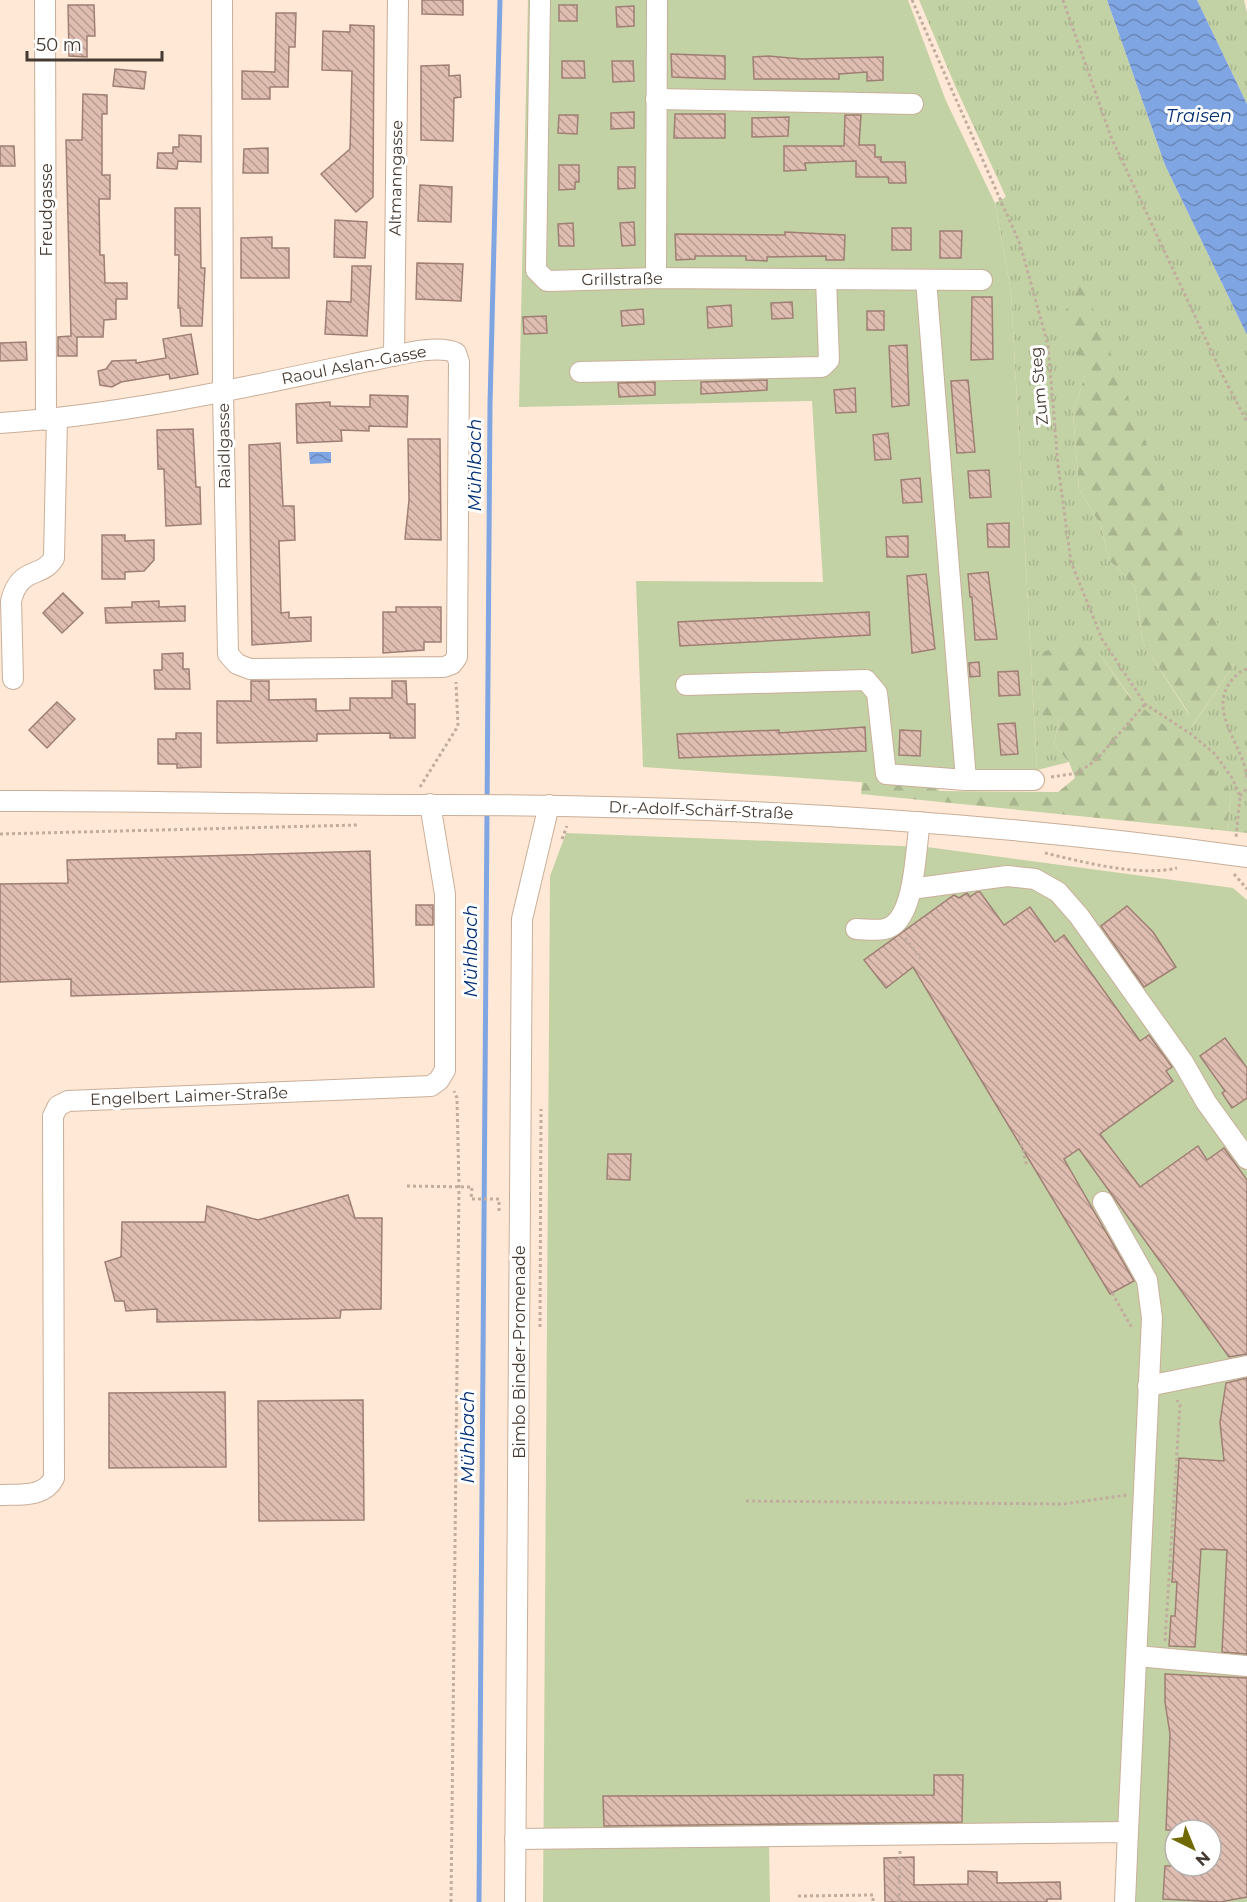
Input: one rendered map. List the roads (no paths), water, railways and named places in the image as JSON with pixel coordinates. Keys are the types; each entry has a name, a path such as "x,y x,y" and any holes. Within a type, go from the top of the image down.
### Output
{"street":[{"name":"Freudgasse","path":"45,0 52,419"},
{"name":"Raidlgasse","path":"222,0 223,392 228,654 237,664 250,669 450,662"},
{"name":"Altmanngasse","path":"394,356 398,0"},
{"name":"Grillstraße","path":"540,0 536,270 548,281 656,278 982,280"},
{"path":"656,278 657,0"},
{"path":"656,99 913,104"},
{"path":"580,372 822,367 829,360 826,279"},
{"path":"926,280 966,780"},
{"name":"Raoul Aslan-Gasse","path":"0,423 52,419 223,392 394,356 447,348 456,353 459,362 450,662"},
{"path":"13,679 11,601 14,589 18,581 47,565 54,558 52,419"},
{"path":"686,685 866,680 877,693 886,774 966,780 1034,780"},
{"name":"Dr.-Adolf-Schärf-Straße","path":"0,815 153,800"},
{"name":"Dr.-Adolf-Schärf-Straße","path":"0,801 153,800 426,805 514,804 767,812 920,822 1238,864"},
{"name":"Engelbert Laimer-Straße","path":"0,1495 35,1494 50,1486 54,1478 53,1116 58,1106 68,1101 431,1086 445,1071 446,894 426,805"},
{"name":"Bimbo Binder-Promenade","path":"514,1902 522,919 549,805"},
{"path":"856,929 884,929 895,924 906,909 920,822"},
{"path":"911,889 1007,876 1035,879 1058,892 1079,916 1183,1062 1206,1102 1247,1159"},
{"path":"1103,1202 1147,1280 1152,1318 1125,1902"},
{"path":"1148,1386 1247,1366"},
{"path":"1137,1656 1247,1666"},
{"path":"515,1839 1128,1832"}],"water":[{"name":"Traisen","path":"1107,0 1197,0 1247,104 1247,335 1165,165"},
{"path":"309,452 331,452 331,463 310,464"}],"waterway":[{"name":"Mühlbach","path":"479,1902 490,404 500,0"}]}
